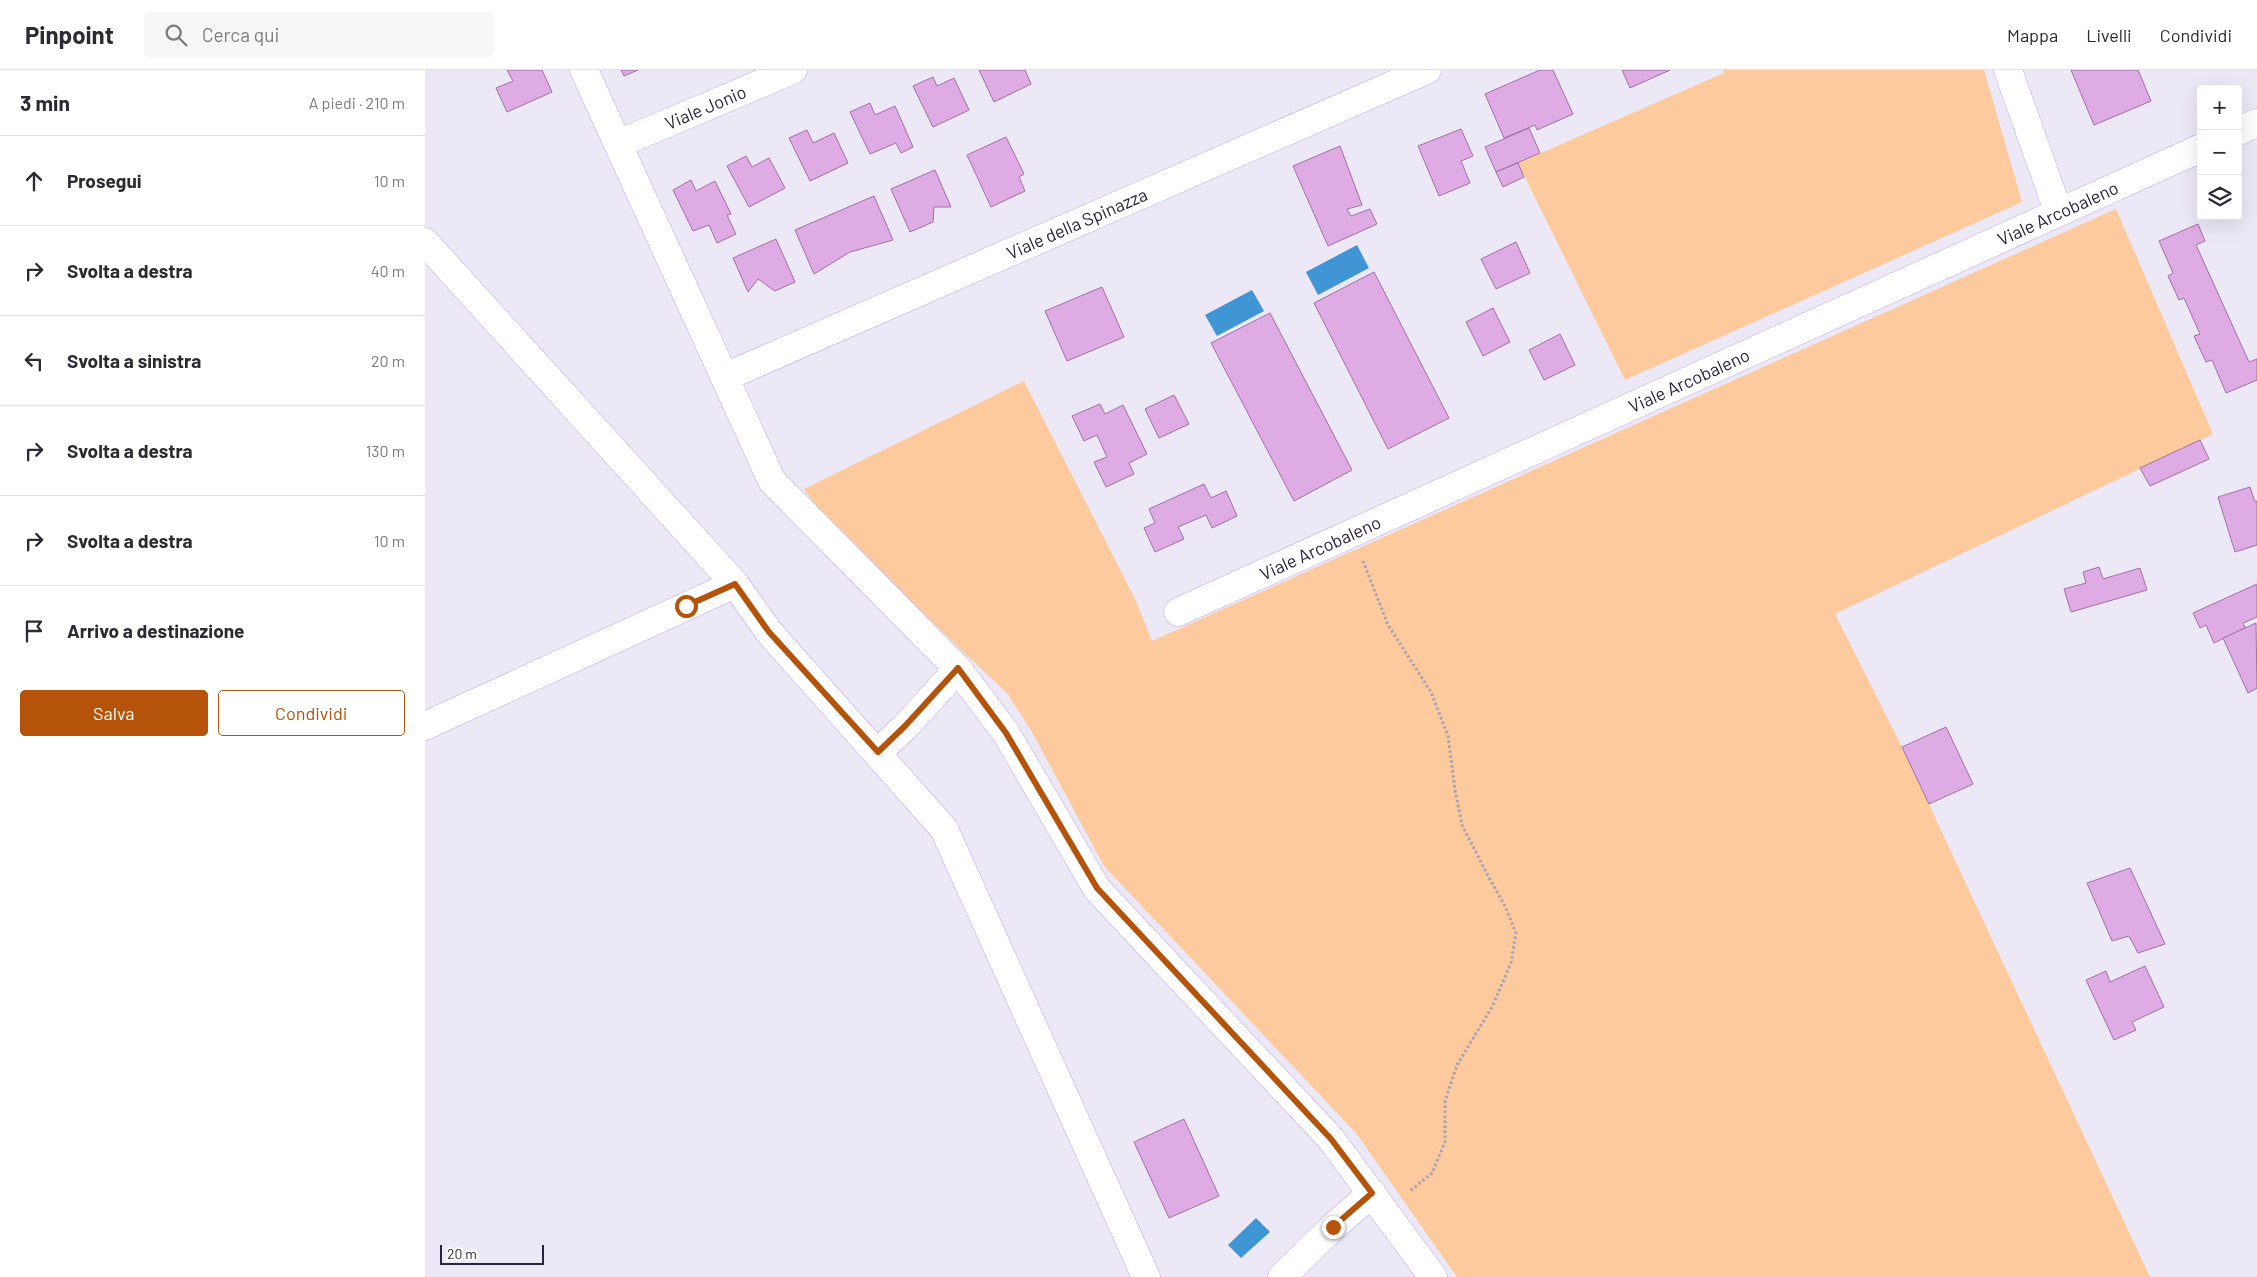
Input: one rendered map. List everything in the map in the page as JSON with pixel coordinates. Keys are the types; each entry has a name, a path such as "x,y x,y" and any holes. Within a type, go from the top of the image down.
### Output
{"street":[{"path":"584,70 772,481 958,668 1006,733 1097,888 1331,1139 1433,1277"},
{"name":"Viale Jonio","path":"618,144 793,70"},
{"name":"Viale della Spinazza","path":"725,377 1427,70"},
{"path":"2008,70 2058,211"},
{"path":"2240,130 2257,123"},
{"name":"Viale Arcobaleno","path":"1178,612 2058,211 2197,150"},
{"path":"425,242 735,584 769,632 878,752 944,829 1147,1277"},
{"path":"425,726 735,584"},
{"path":"878,752 905,726 958,668"},
{"path":"1282,1277 1333,1227 1379,1202"}],"path":[{"path":"1351,533 1389,626 1431,692 1448,736 1462,825 1485,872 1505,906 1517,933 1511,963 1492,1007 1457,1065 1445,1101 1445,1142 1432,1173 1379,1202"}],"shaded area":[{"path":"1723,70 1984,70 2022,202 1625,380 1518,163 1724,73"},
{"path":"2116,209 2213,434 1835,614 1902,747 2150,1277 1457,1277 1356,1133 1104,866 1032,732 1007,693 831,527 804,489 1024,381 1136,601 1152,641"}],"water":[{"path":"1357,245 1369,268 1318,295 1306,272"},
{"path":"1252,290 1264,311 1217,336 1205,315"},
{"path":"1256,1218 1270,1232 1241,1258 1228,1245"}],"building":[{"path":"507,70 542,70 552,92 507,112 496,88 513,81"},
{"path":"621,70 638,70 624,76"},
{"path":"979,70 1025,70 1031,84 994,102"},
{"path":"1540,70 1553,70 1573,114 1537,130 1535,125 1504,138 1485,94"},
{"path":"1622,70 1670,70 1630,88"},
{"path":"2071,70 2138,70 2151,101 2094,125"},
{"path":"933,77 937,86 954,78 969,110 933,127 913,86"},
{"path":"870,103 875,115 895,106 913,147 901,153 896,143 870,154 850,112"},
{"path":"1529,128 1540,153 1496,172 1485,147"},
{"path":"1461,129 1473,156 1461,161 1470,183 1439,196 1418,146"},
{"path":"807,130 813,143 834,133 848,163 810,181 789,138"},
{"path":"1006,137 1024,174 1019,177 1025,191 991,207 967,155"},
{"path":"1340,146 1362,205 1347,209 1351,216 1370,209 1377,224 1328,246 1293,166"},
{"path":"746,156 752,167 769,158 785,188 749,207 727,166"},
{"path":"1518,163 1524,177 1503,187 1496,172"},
{"path":"935,170 951,207 934,207 933,222 910,232 891,189"},
{"path":"691,180 696,191 715,181 731,214 727,215 736,234 717,243 709,225 693,231 673,190"},
{"path":"874,196 893,240 850,252 814,274 795,230"},
{"path":"2198,224 2205,241 2196,245 2249,362 2257,359 2257,380 2226,393 2212,360 2206,362 2194,336 2200,334 2184,298 2179,300 2168,276 2173,273 2159,241"},
{"path":"776,239 795,282 775,291 758,279 748,292 733,258"},
{"path":"1516,242 1530,273 1496,289 1481,259"},
{"path":"1374,272 1449,418 1388,449 1314,303"},
{"path":"1102,287 1124,337 1067,361 1045,311"},
{"path":"1493,308 1510,342 1483,356 1466,322"},
{"path":"1270,313 1352,470 1294,501 1211,343"},
{"path":"1560,334 1575,365 1544,380 1529,350"},
{"path":"1174,395 1189,424 1159,438 1145,409"},
{"path":"1100,404 1105,414 1123,405 1147,454 1129,463 1134,474 1106,487 1094,462 1107,457 1097,435 1084,441 1072,416"},
{"path":"2200,440 2209,459 2150,486 2140,468"},
{"path":"1204,484 1211,498 1226,491 1237,516 1212,528 1206,515 1178,527 1184,539 1155,552 1144,528 1155,523 1149,509"},
{"path":"2250,487 2255,502 2257,501 2257,545 2235,552 2218,497"},
{"path":"2099,567 2103,579 2140,568 2147,590 2071,612 2064,589 2086,583 2083,572"},
{"path":"2257,584 2257,617 2243,623 2245,628 2214,643 2206,625 2200,628 2193,613"},
{"path":"2256,623 2257,688 2248,693 2223,638"},
{"path":"1946,727 1973,784 1929,804 1902,747"},
{"path":"2130,868 2165,944 2138,953 2129,936 2112,941 2087,883"},
{"path":"2145,966 2164,1007 2132,1022 2136,1030 2114,1040 2086,980 2106,971 2110,982"},
{"path":"1184,1119 1219,1196 1169,1218 1134,1142"}],"route":[{"path":"686,606 735,584 769,632 878,752 905,726 958,668 1006,733 1097,888 1331,1139 1372,1193 1333,1227"}]}
